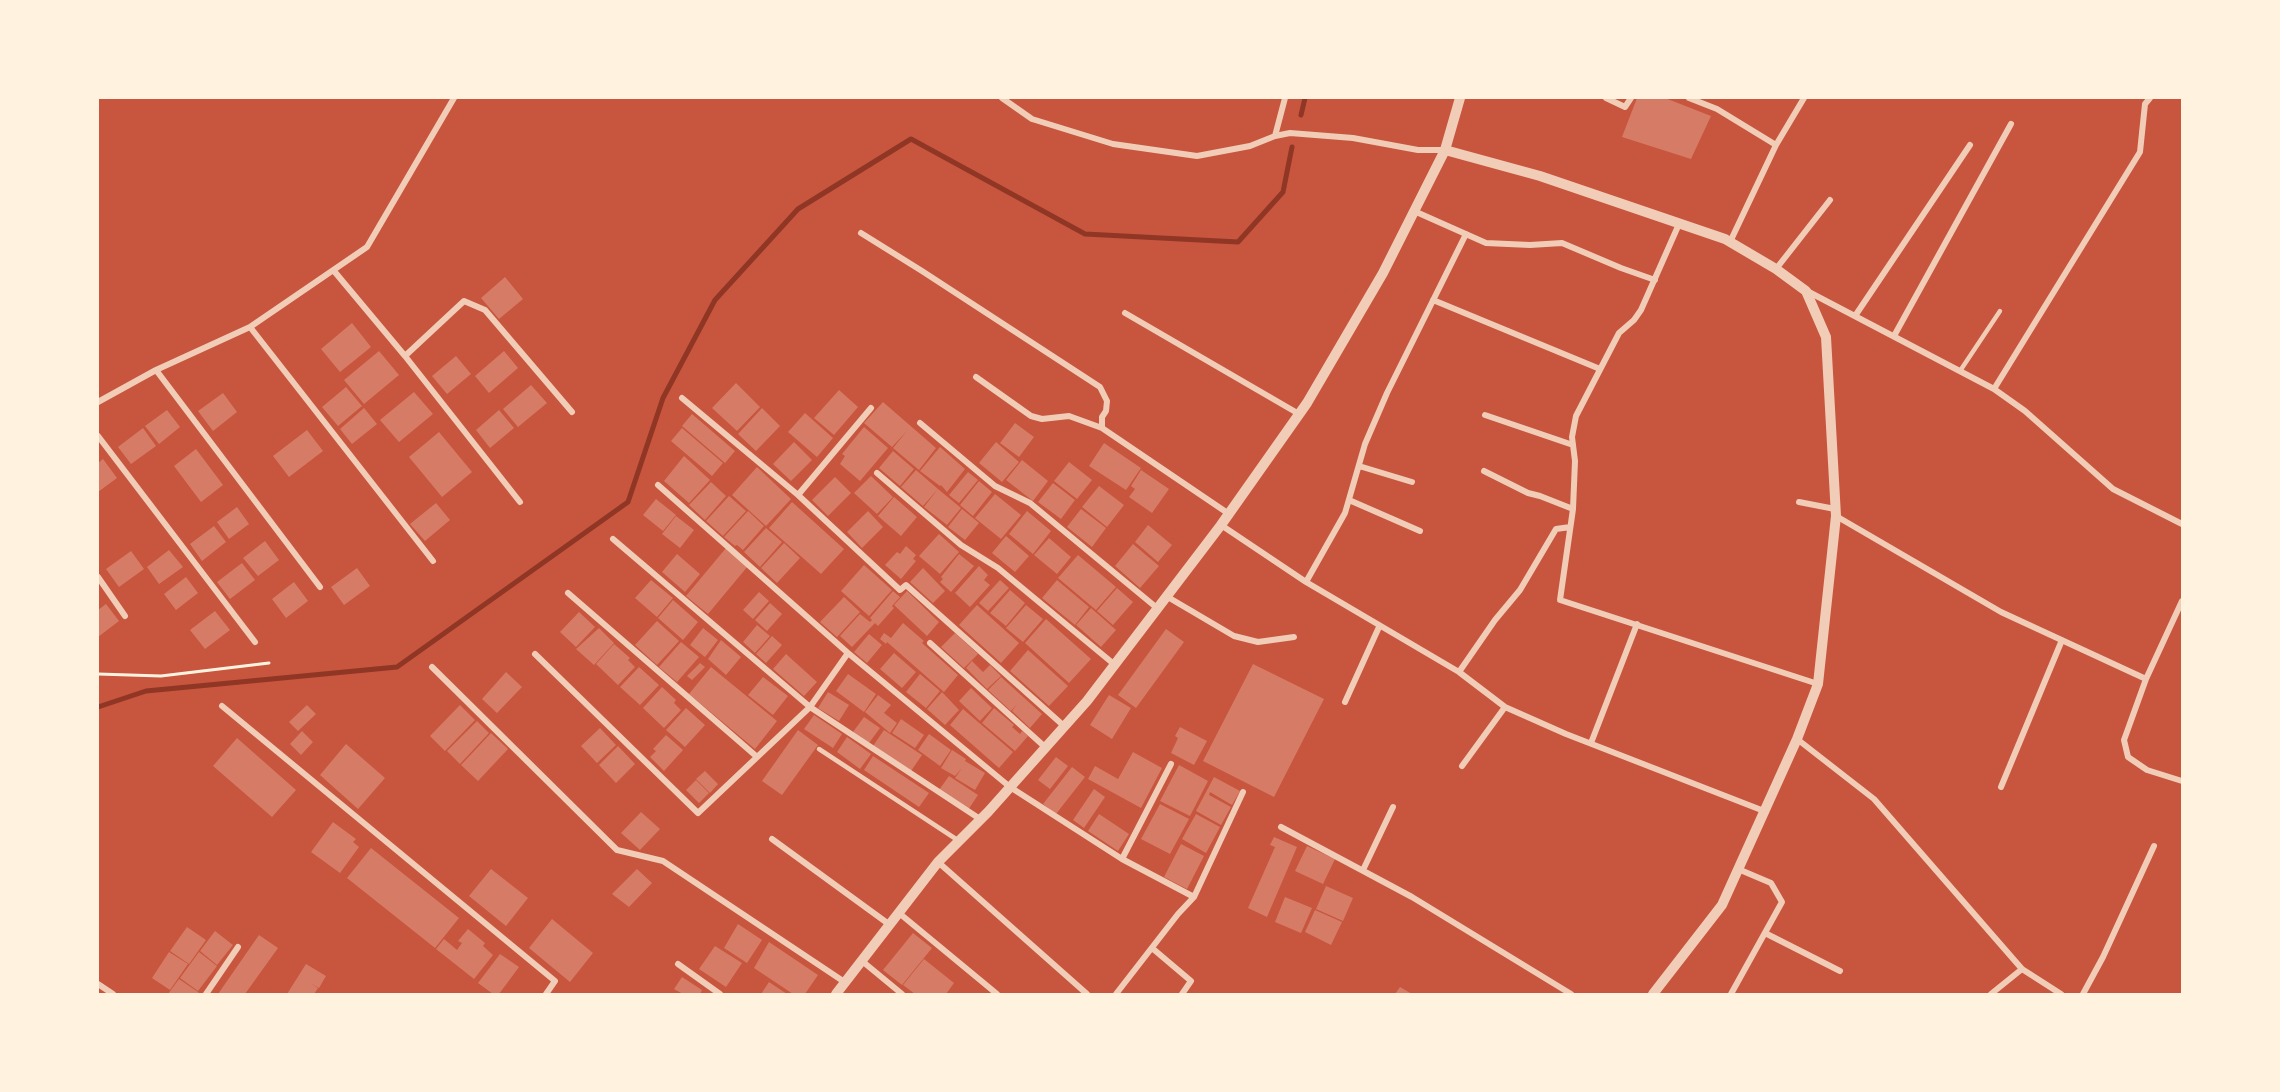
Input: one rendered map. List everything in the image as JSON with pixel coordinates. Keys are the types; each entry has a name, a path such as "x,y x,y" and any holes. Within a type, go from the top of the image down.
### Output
{"street":[{"path":"98,402 156,370 250,327 367,247 454,98"},
{"path":"1002,98 1032,119 1113,144 1197,156 1250,146 1290,133 1353,138 1418,150 1445,150 1540,176 1730,242 1776,269 1806,291 1994,389 2034,418 2113,489 2182,524"},
{"path":"1275,136 1285,98"},
{"path":"836,994 938,862 981,819 1087,701 1221,525 1299,414 1383,273 1445,150 1460,98"},
{"path":"1606,98 1625,107 1631,98"},
{"path":"1689,98 1717,109 1776,145"},
{"path":"1730,242 1776,145 1804,98"},
{"path":"1994,389 2140,152 2145,104 2150,98"},
{"path":"1894,336 2011,124"},
{"path":"1855,316 1970,145"},
{"path":"1776,269 1830,200"},
{"path":"1414,211 1486,243 1530,245 1562,243 1654,280"},
{"path":"1679,224 1641,310 1634,320 1619,333 1576,416 1572,437 1575,461 1573,509 1560,600 1818,684"},
{"path":"861,233 922,270 1100,387 1107,401 1106,411 1102,417 1102,428"},
{"path":"1306,582 1345,513 1365,444 1387,393 1466,234"},
{"path":"334,271 405,356 520,502"},
{"path":"1653,994 1722,905 1797,739 1818,684 1835,512 1826,337 1806,291"},
{"path":"1433,300 1600,369"},
{"path":"405,356 464,301 485,310 572,412"},
{"path":"1125,313 1299,414"},
{"path":"250,327 433,561"},
{"path":"156,370 320,587"},
{"path":"976,377 1031,416 1042,419 1069,416 1102,428 1229,514"},
{"path":"682,398 798,495 900,590 906,585 1064,726"},
{"path":"798,495 871,408"},
{"path":"1485,415 1573,445"},
{"path":"920,423 995,486 1030,503 1157,608"},
{"path":"98,436 255,642"},
{"path":"1359,466 1412,482"},
{"path":"1484,471 1527,493 1573,509"},
{"path":"877,473 961,545 998,568 1115,665"},
{"path":"658,485 848,653 1010,787 1122,859 1194,897"},
{"path":"1349,500 1420,531"},
{"path":"1799,502 1835,512 2001,612 2146,679"},
{"path":"1221,525 1306,582 1459,672 1505,707 1566,734 1764,811"},
{"path":"1459,672 1495,620 1520,590 1556,529 1570,527"},
{"path":"613,539 810,707 981,819"},
{"path":"98,578 125,616"},
{"path":"568,593 756,756"},
{"path":"1166,597 1234,636 1258,642 1294,637"},
{"path":"2182,601 2146,679 2124,740 2128,757 2147,770 2182,781"},
{"path":"1591,743 1637,624"},
{"path":"1345,702 1379,627"},
{"path":"2001,787 2062,640"},
{"path":"930,643 1045,747"},
{"path":"535,654 698,813 810,707 848,653"},
{"path":"432,667 617,850 663,861 846,983"},
{"path":"222,706 555,981 546,994"},
{"path":"1462,766 1505,707"},
{"path":"1797,739 1874,799 2022,969 2061,994"},
{"path":"1122,859 1172,764"},
{"path":"1116,994 1194,897 1243,792"},
{"path":"1364,870 1393,807"},
{"path":"1281,827 1412,897 1571,994"},
{"path":"772,839 890,925"},
{"path":"2083,994 2103,957 2154,846"},
{"path":"938,862 1086,994"},
{"path":"1731,994 1782,903 1771,883 1738,869"},
{"path":"899,913 997,994"},
{"path":"1765,933 1840,972"},
{"path":"206,994 238,947"},
{"path":"1152,948 1191,981 1182,994"},
{"path":"862,962 903,994"},
{"path":"678,964 720,994"},
{"path":"1991,994 2022,969"},
{"path":"98,984 113,994"}],"lane":[{"path":"1960,371 2000,311"},
{"path":"819,749 959,841"}],"path":[{"path":"98,674 161,676 269,663"}],"building":[{"path":"1637,98 1665,98 1711,116 1691,159 1622,137"},
{"path":"505,277 523,299 499,319 481,298"},
{"path":"352,323 371,347 340,372 321,349"},
{"path":"379,351 399,375 364,404 344,380"},
{"path":"504,351 518,368 489,393 475,376"},
{"path":"456,356 471,374 447,394 432,376"},
{"path":"736,383 760,407 737,431 712,408"},
{"path":"531,385 547,403 518,427 503,409"},
{"path":"346,387 362,406 338,426 322,407"},
{"path":"839,390 858,407 834,435 814,418"},
{"path":"414,392 433,414 399,442 380,420"},
{"path":"223,393 237,412 213,431 198,411"},
{"path":"883,402 936,448 919,470 893,448 907,431 892,447 864,423"},
{"path":"364,408 377,424 352,444 340,429"},
{"path":"762,408 780,426 756,451 738,434"},
{"path":"167,410 180,427 159,444 145,426"},
{"path":"499,410 514,428 490,448 476,430"},
{"path":"805,413 833,438 817,457 788,432"},
{"path":"692,414 735,451 725,463 682,426"},
{"path":"1015,423 1034,437 1019,457 1000,443"},
{"path":"864,427 888,448 860,481 840,464 845,456 842,454"},
{"path":"143,428 156,446 131,464 118,447"},
{"path":"682,428 723,463 712,476 671,441"},
{"path":"307,430 323,451 289,477 273,456"},
{"path":"439,432 472,472 442,497 409,457"},
{"path":"794,442 812,460 791,481 773,464"},
{"path":"996,442 1019,462 1002,482 979,463"},
{"path":"1104,443 1141,468 1126,490 1089,466"},
{"path":"940,447 965,469 947,492 941,485 920,471"},
{"path":"196,449 223,485 201,502 174,466"},
{"path":"893,451 914,469 900,486 879,468"},
{"path":"684,456 710,480 689,503 664,481"},
{"path":"103,459 117,478 98,492 98,463"},
{"path":"1022,460 1048,481 1033,501 1006,480"},
{"path":"1069,462 1092,480 1077,499 1054,481"},
{"path":"757,467 791,499 766,526 732,495"},
{"path":"916,470 938,489 923,506 901,487"},
{"path":"1141,470 1169,489 1152,513 1129,497 1135,489 1131,486"},
{"path":"968,472 978,480 959,503 949,495"},
{"path":"871,476 893,497 877,514 854,493"},
{"path":"835,477 851,493 828,516 812,500"},
{"path":"979,481 992,492 973,516 960,505"},
{"path":"711,482 726,496 705,520 689,505"},
{"path":"1053,483 1075,500 1061,519 1038,502"},
{"path":"1099,486 1124,505 1107,527 1082,507"},
{"path":"938,489 961,508 947,525 924,507"},
{"path":"995,494 1021,515 1001,539 975,518"},
{"path":"729,496 746,511 723,536 706,521"},
{"path":"894,497 917,517 901,536 878,516"},
{"path":"656,499 676,515 663,531 643,515"},
{"path":"792,502 844,549 821,574 769,528"},
{"path":"436,503 450,520 425,541 410,524"},
{"path":"237,507 249,524 229,539 217,522"},
{"path":"962,509 979,523 965,540 948,527"},
{"path":"1081,509 1106,528 1092,547 1067,527"},
{"path":"748,511 764,526 743,550 724,537"},
{"path":"868,511 883,527 862,548 847,532"},
{"path":"1027,511 1051,531 1033,554 1009,534"},
{"path":"676,516 694,530 680,548 662,534"},
{"path":"1148,525 1172,545 1158,562 1135,542"},
{"path":"214,526 226,542 202,561 190,544"},
{"path":"766,528 782,542 760,567 744,552"},
{"path":"939,534 959,552 940,574 919,556"},
{"path":"1006,536 1029,556 1015,572 992,553"},
{"path":"1049,538 1071,557 1057,574 1034,555"},
{"path":"265,541 279,560 258,576 243,558"},
{"path":"784,543 800,558 777,583 761,568"},
{"path":"1133,544 1159,566 1140,588 1115,566"},
{"path":"906,546 916,555 913,559 916,561 901,579 885,565 897,552 900,554"},
{"path":"726,548 748,566 708,614 686,596"},
{"path":"169,550 183,567 159,584 147,567"},
{"path":"131,551 144,569 119,587 106,569"},
{"path":"677,554 700,574 685,592 662,572"},
{"path":"959,554 974,566 951,592 940,582 943,579 941,577"},
{"path":"1078,555 1116,587 1096,610 1058,578"},
{"path":"242,563 255,580 230,599 217,582"},
{"path":"864,565 892,590 869,616 841,591"},
{"path":"979,566 988,575 984,580 990,585 970,607 955,593"},
{"path":"357,568 370,586 344,605 331,587"},
{"path":"923,568 945,591 933,603 910,582"},
{"path":"186,577 198,593 176,610 164,594"},
{"path":"651,580 673,598 657,617 635,598"},
{"path":"1000,580 1009,588 988,611 979,603"},
{"path":"1057,580 1089,607 1075,625 1042,598"},
{"path":"294,582 308,601 286,618 272,599"},
{"path":"1117,588 1133,602 1113,625 1097,611"},
{"path":"1010,590 1025,603 1006,626 990,613"},
{"path":"893,591 900,597 892,606 894,608 878,626 875,623 852,647 840,636 860,614 870,622 872,620 870,618"},
{"path":"907,591 939,622 927,636 894,605"},
{"path":"759,592 769,601 753,619 743,610"},
{"path":"844,597 860,612 837,637 820,622"},
{"path":"673,600 698,622 683,640 658,618"},
{"path":"770,603 782,614 767,631 755,620"},
{"path":"106,604 119,621 98,637 98,610"},
{"path":"977,605 1019,643 1001,663 959,625"},
{"path":"1026,605 1043,619 1023,642 1006,628"},
{"path":"1091,608 1116,630 1101,647 1076,625"},
{"path":"215,611 230,630 205,649 190,630"},
{"path":"579,612 595,627 576,647 560,632"},
{"path":"1046,619 1091,659 1069,683 1025,643"},
{"path":"657,621 679,641 657,665 635,645"},
{"path":"903,623 958,675 944,692 887,642 886,644 880,639 884,633 891,638"},
{"path":"757,625 770,636 755,653 743,642"},
{"path":"599,628 614,643 594,665 576,649"},
{"path":"703,628 718,640 705,657 690,645"},
{"path":"1166,629 1184,642 1136,708 1118,695"},
{"path":"955,633 978,654 964,668 941,647"},
{"path":"869,634 882,645 867,663 854,652"},
{"path":"772,636 782,645 766,663 756,654"},
{"path":"721,640 741,657 726,675 708,659"},
{"path":"681,642 699,657 677,682 659,667"},
{"path":"614,644 630,658 628,660 635,667 618,685 596,664"},
{"path":"1028,650 1068,686 1049,706 1010,671"},
{"path":"894,653 916,672 902,688 880,669"},
{"path":"786,654 817,682 804,696 773,669"},
{"path":"972,661 983,672 990,665 1001,676 987,689 966,668"},
{"path":"700,663 705,667 692,680 687,676"},
{"path":"1253,664 1324,699 1274,797 1203,761"},
{"path":"639,667 659,685 640,705 620,687"},
{"path":"711,667 777,721 755,749 689,694"},
{"path":"506,672 522,687 497,713 482,699"},
{"path":"848,674 876,694 864,712 836,691"},
{"path":"920,674 940,691 926,708 906,692"},
{"path":"763,677 788,696 773,715 748,695"},
{"path":"1001,677 1042,714 1030,728 1012,711 1017,704 1011,711 988,690"},
{"path":"662,687 676,700 674,703 681,710 664,728 643,708"},
{"path":"971,688 992,708 980,721 959,701"},
{"path":"828,692 849,705 839,721 818,708"},
{"path":"942,692 959,710 945,725 927,709"},
{"path":"878,695 891,705 884,713 897,723 890,733 865,712"},
{"path":"1109,695 1131,708 1112,739 1090,725"},
{"path":"307,705 316,714 298,731 289,722"},
{"path":"460,705 475,720 445,751 430,736"},
{"path":"686,708 705,725 685,747 666,730"},
{"path":"994,708 1014,725 1012,727 1020,734 1022,731 1028,736 1015,751 982,723"},
{"path":"963,709 1013,752 999,768 950,725"},
{"path":"814,715 842,734 833,748 804,729"},
{"path":"864,717 880,728 869,743 853,732"},
{"path":"901,719 924,735 915,748 892,733"},
{"path":"477,721 489,733 460,764 447,751"},
{"path":"1180,727 1207,741 1194,765 1171,753"},
{"path":"600,728 616,745 597,763 581,746"},
{"path":"798,730 818,745 782,795 762,781"},
{"path":"884,730 922,755 911,771 873,746"},
{"path":"302,731 313,742 301,755 290,744"},
{"path":"491,733 508,749 478,781 461,765"},
{"path":"929,734 951,750 940,766 918,750"},
{"path":"666,735 683,750 664,771 650,757 656,751 653,749"},
{"path":"847,737 871,754 860,769 837,752"},
{"path":"237,738 296,790 272,817 213,766"},
{"path":"346,744 385,778 358,809 320,775"},
{"path":"618,746 635,764 616,783 599,765"},
{"path":"952,750 985,773 975,790 955,778 962,768 955,776 941,768"},
{"path":"1133,752 1162,768 1141,808 1088,779 1095,766 1118,779"},
{"path":"873,756 929,793 919,807 864,770"},
{"path":"1056,757 1068,766 1050,789 1038,780"},
{"path":"1179,765 1208,781 1190,816 1160,801"},
{"path":"1072,767 1085,777 1056,814 1043,804"},
{"path":"705,771 718,784 710,793 696,779"},
{"path":"949,776 978,795 968,810 939,790"},
{"path":"1214,777 1240,791 1232,805 1210,792 1209,795 1231,807 1221,825 1196,811"},
{"path":"696,780 709,793 699,803 686,790"},
{"path":"1094,789 1105,797 1084,828 1073,820"},
{"path":"1160,804 1189,819 1170,854 1141,839"},
{"path":"641,812 660,829 640,850 621,833"},
{"path":"1099,814 1129,834 1118,851 1088,831"},
{"path":"1196,814 1220,827 1206,853 1182,839"},
{"path":"333,822 356,839 353,842 359,847 340,873 311,852"},
{"path":"1274,837 1297,847 1267,917 1248,908 1275,847 1270,845"},
{"path":"1181,844 1204,856 1187,889 1164,877"},
{"path":"1307,846 1335,859 1323,884 1295,871"},
{"path":"371,848 459,918 435,948 347,878"},
{"path":"491,869 528,898 506,926 469,896"},
{"path":"637,869 652,883 629,907 612,894"},
{"path":"1326,886 1353,898 1343,921 1316,909"},
{"path":"1285,897 1312,908 1301,933 1275,922"},
{"path":"1315,910 1342,922 1331,945 1305,932"},
{"path":"552,919 593,953 570,982 529,948"},
{"path":"738,924 762,940 747,963 724,948"},
{"path":"187,927 206,940 189,964 170,951"},
{"path":"468,929 485,943 483,946 493,955 474,979 436,949 444,939 457,950 462,943 458,941"},
{"path":"215,931 233,945 217,965 200,951"},
{"path":"913,933 932,948 902,985 883,970"},
{"path":"259,935 278,948 245,994 218,994"},
{"path":"769,942 818,975 805,994 793,994 754,968"},
{"path":"715,946 742,963 726,987 699,969"},
{"path":"169,952 188,964 170,990 152,978"},
{"path":"199,952 217,966 198,991 180,978"},
{"path":"500,954 519,967 499,994 493,994 478,983"},
{"path":"924,959 954,983 946,994 915,994 903,985"},
{"path":"306,964 326,976 319,988 310,983 318,988 314,994 287,994"},
{"path":"682,977 702,990 700,994 683,994 674,989"},
{"path":"179,979 198,992 199,993 168,994"},
{"path":"769,982 787,994 761,994"},
{"path":"1400,987 1412,994 1395,994"}],"waterway":[{"path":"1301,115 1305,98"},
{"path":"98,707 146,691 397,667 628,502 663,398 715,300 798,209 911,139 1085,234 1238,242 1283,192 1292,147"}]}
